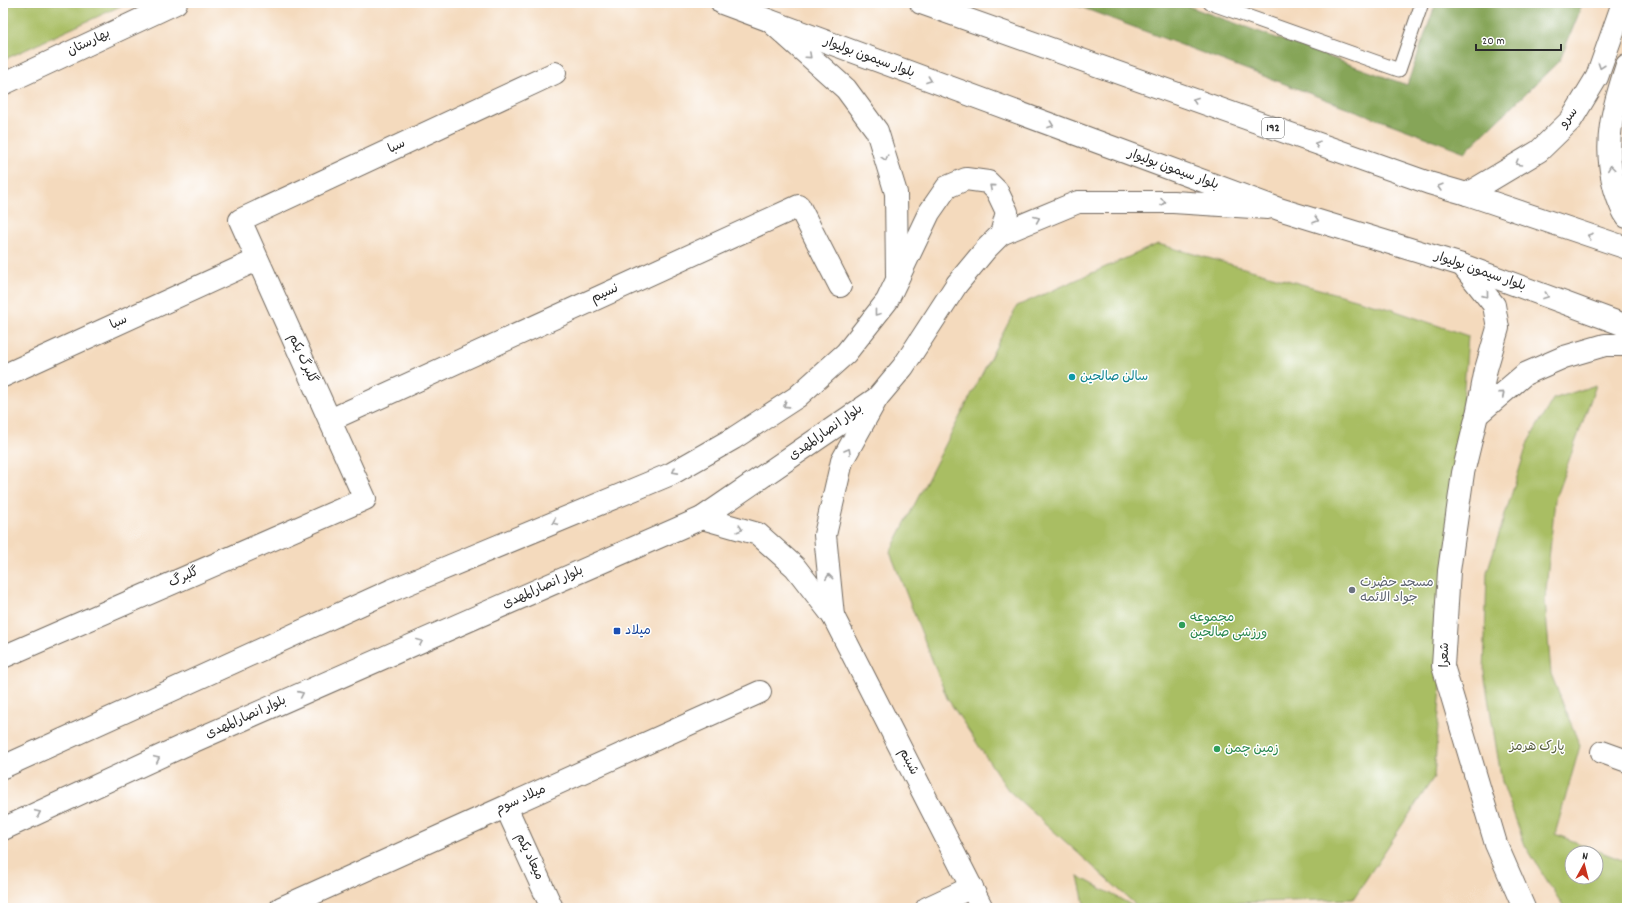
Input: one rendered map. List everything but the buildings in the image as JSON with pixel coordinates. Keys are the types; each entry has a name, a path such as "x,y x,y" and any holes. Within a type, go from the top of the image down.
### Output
{"street":[{"name":"بهارستان","path":"3,84 176,3"},
{"name":"بلوار سیمون بولیوار","path":"722,3 1279,209 1462,265 1627,326"},
{"name":"192","path":"921,3 1392,170 1627,248"},
{"name":"سرو","path":"1467,194 1539,151 1570,120 1597,77 1622,3"},
{"path":"770,21 846,89 877,131 896,193 897,280"},
{"path":"1627,65 1614,105 1608,150 1613,180 1621,209 1627,218"},
{"name":"سبا","path":"240,220 554,73"},
{"path":"3,767 390,591 671,474 734,438 797,397 846,353 887,301 930,213 947,187 966,179 988,182 997,191 1007,212 1001,234"},
{"path":"1001,234 1078,202 1173,202 1279,209"},
{"name":"نسیم","path":"330,420 799,206 840,286"},
{"name":"گلبرگ یکم","path":"240,220 365,498"},
{"name":"بلوار انصارالمهدی","path":"3,829 195,741 702,518 877,398 903,367 957,284 986,249 1001,234"},
{"name":"سبا","path":"3,376 258,260"},
{"name":"شعرا","path":"1462,265 1494,305 1498,328 1486,369 1463,473 1448,571 1443,666 1496,844 1524,908"},
{"path":"1477,415 1525,374 1564,357 1605,344 1627,345"},
{"path":"833,616 825,534 842,461 877,398"},
{"name":"گلبرگ","path":"3,657 365,498"},
{"path":"702,518 758,534 795,567 833,616"},
{"name":"شبنم","path":"833,616 982,908"},
{"name":"میلاد سوم","path":"281,908 760,692"},
{"path":"1602,752 1627,761"},
{"name":"میعاد یکم","path":"506,807 552,908"},
{"path":"927,908 972,887"}],"lane":[{"path":"1210,3 1399,70 1422,3"}],"green space":[{"path":"3,3 127,3 3,60"},
{"path":"1070,3 1179,3 1407,85 1436,3 1583,3 1560,60 1465,152"},
{"name":"مجموعه ورزشی صالحین","path":"1158,244 1387,308 1468,336 1434,777 1353,899 1137,906 1008,790 947,698 890,552 1017,306"},
{"name":"پارک هرمز","path":"1596,385 1555,499 1545,600 1551,674 1580,746 1555,834 1583,845 1564,845 1564,885 1604,885 1604,853 1627,862 1627,908 1564,908 1525,845 1502,782 1484,673 1487,572 1528,442 1553,399"},
{"path":"1078,876 1137,908 1085,908"}],"place":[{"name":"سالن صالحین","path":"1072,377"},
{"name":"مسجد حضرت جواد الائمه","path":"1352,590"},
{"name":"مجموعه ورزشی صالحین","path":"1182,625"},
{"name":"میلاد","path":"617,631"},
{"name":"زمین چمن","path":"1217,749"}]}
